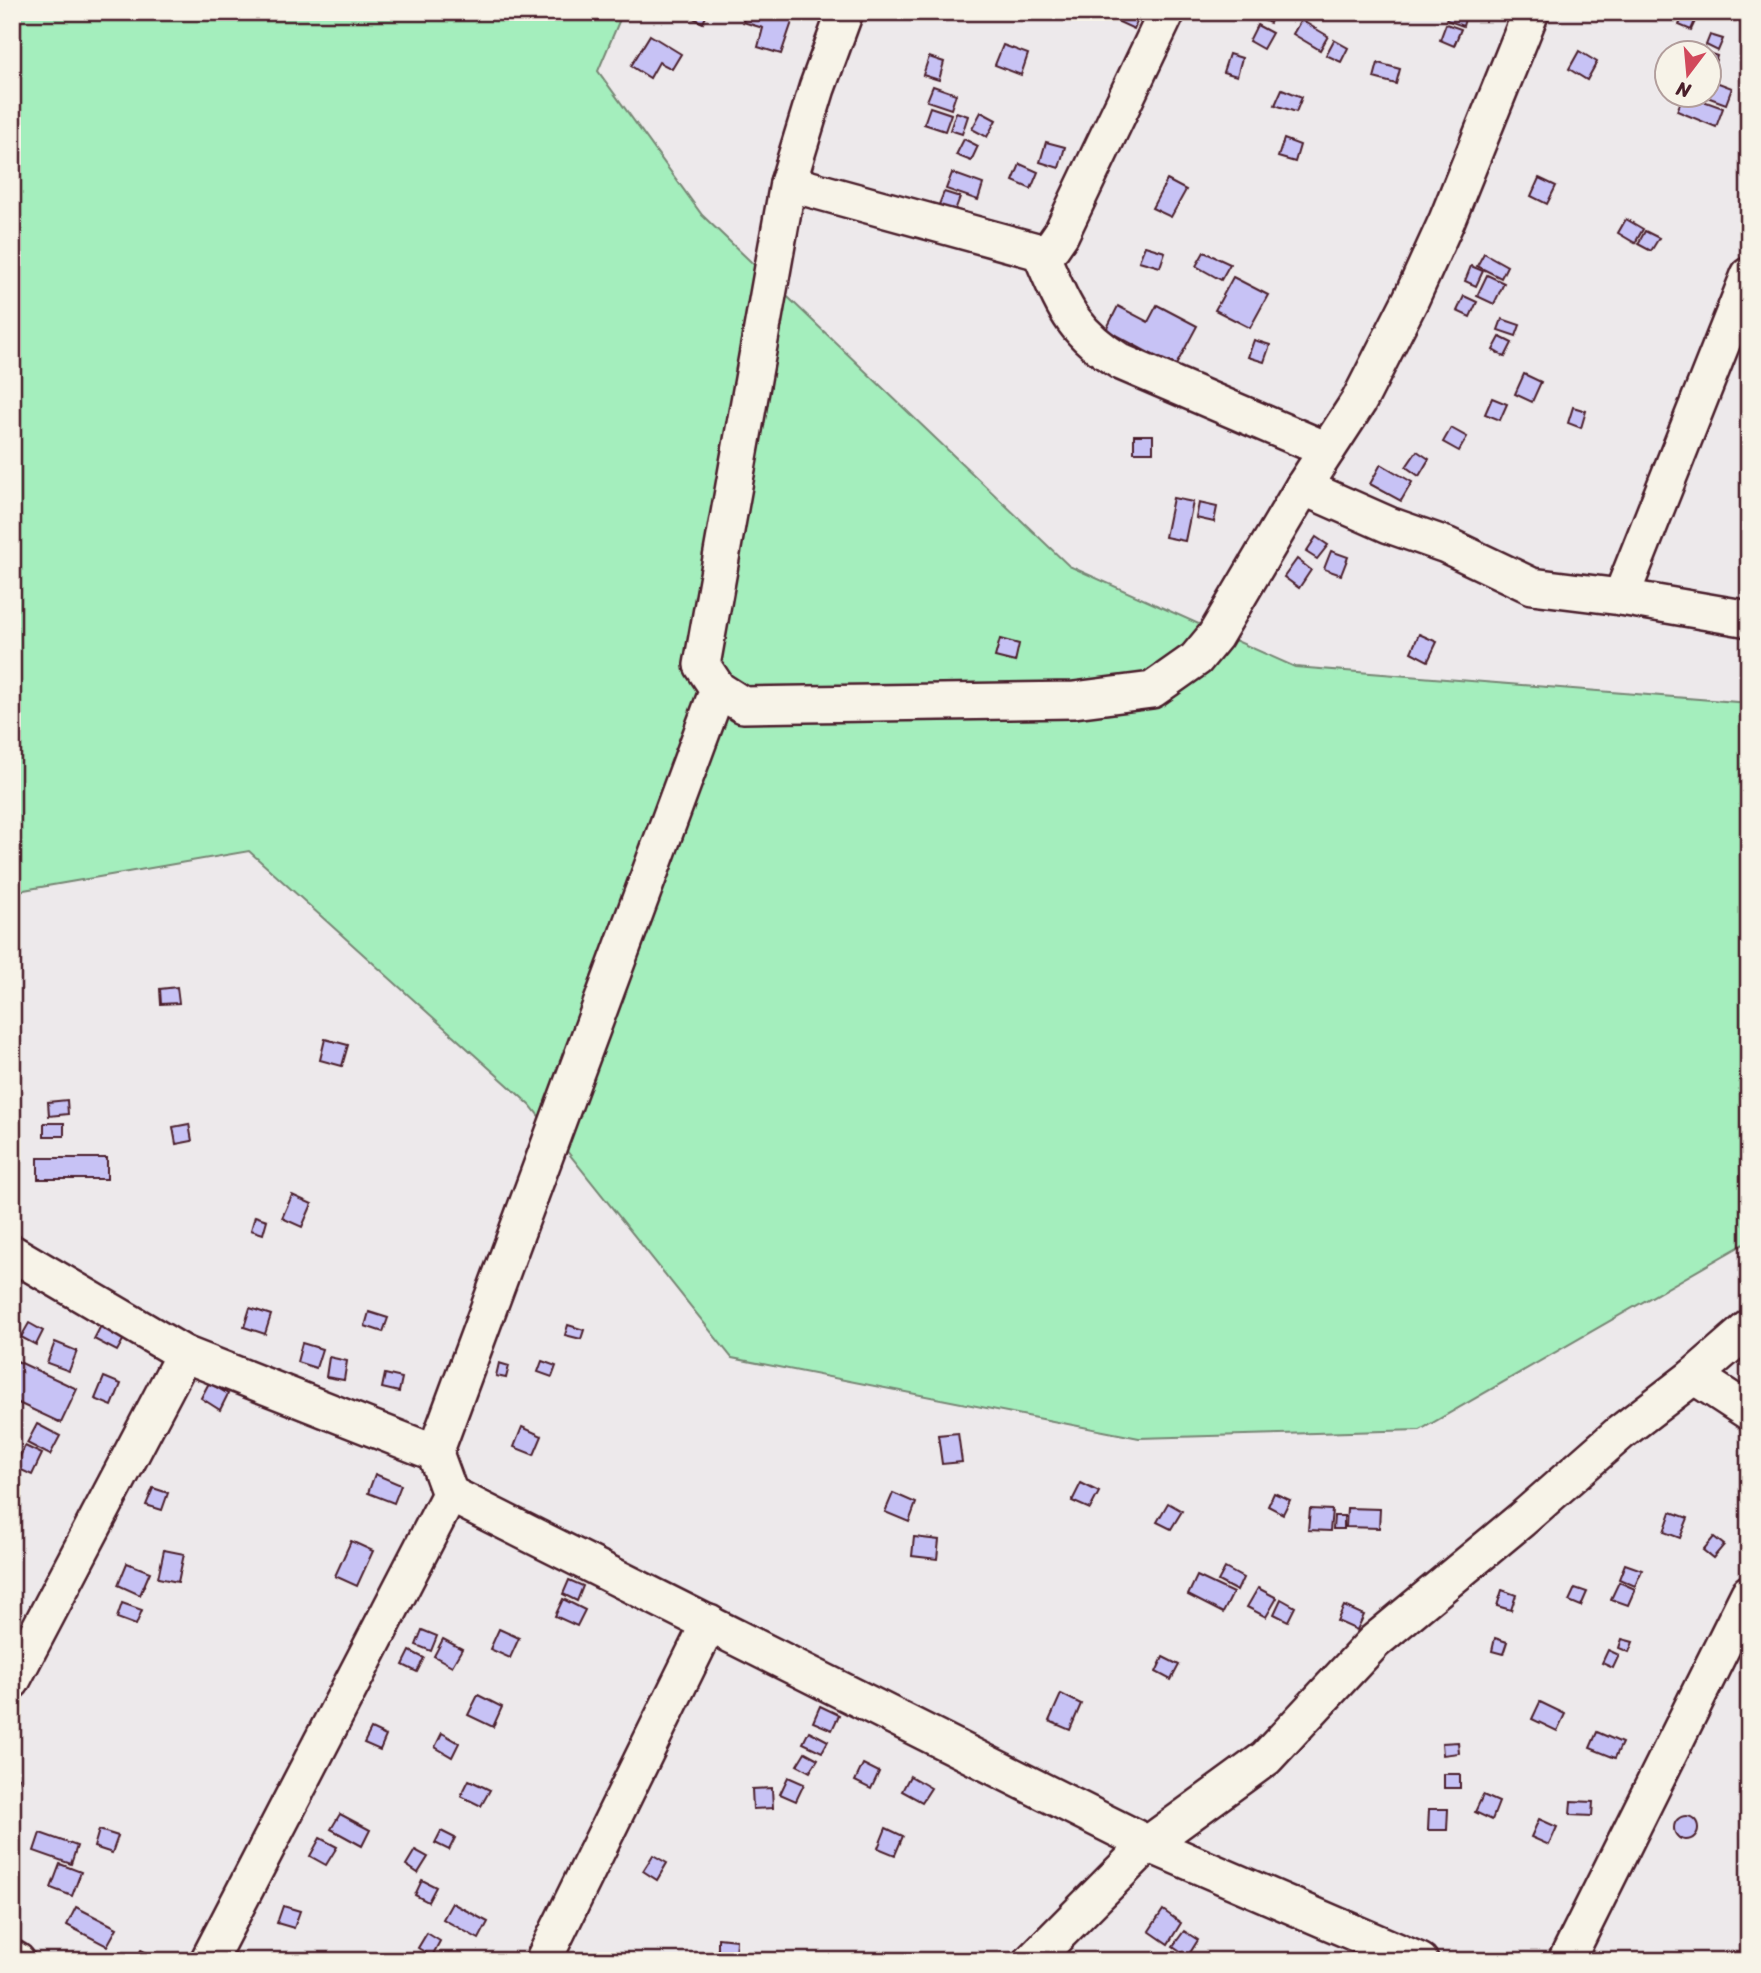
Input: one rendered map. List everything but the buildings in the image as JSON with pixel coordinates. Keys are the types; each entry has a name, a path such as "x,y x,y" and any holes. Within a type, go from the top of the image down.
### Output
{"street":[{"path":"845,12 817,88 788,183 702,665 718,689 743,705 1074,700 1152,690 1196,659 1215,636 1303,487 1359,401 1411,299 1452,208 1531,12"},
{"path":"788,183 1040,253 1052,247 1061,234 1167,12"},
{"path":"1040,253 1062,303 1077,328 1097,348 1121,362 1327,450"},
{"path":"1621,597 1749,275"},
{"path":"1303,487 1389,525 1446,544 1532,586 1621,597 1749,619"},
{"path":"718,689 435,1453 450,1494 1148,1844 1420,1961"},
{"path":"12,1253 184,1354 435,1453"},
{"path":"1032,1961 1148,1844 1266,1758 1374,1642 1521,1520 1620,1433 1694,1376 1749,1328"},
{"path":"12,1681 184,1354"},
{"path":"1694,1376 1749,1412"},
{"path":"208,1961 450,1494"},
{"path":"1566,1961 1749,1593"},
{"path":"543,1961 709,1623"}],"green space":[{"path":"12,12 623,12 598,71 702,215 1069,566 1295,667 1749,703 1749,1241 1420,1430 1139,1438 732,1358 530,1105 249,851 12,892"}]}
